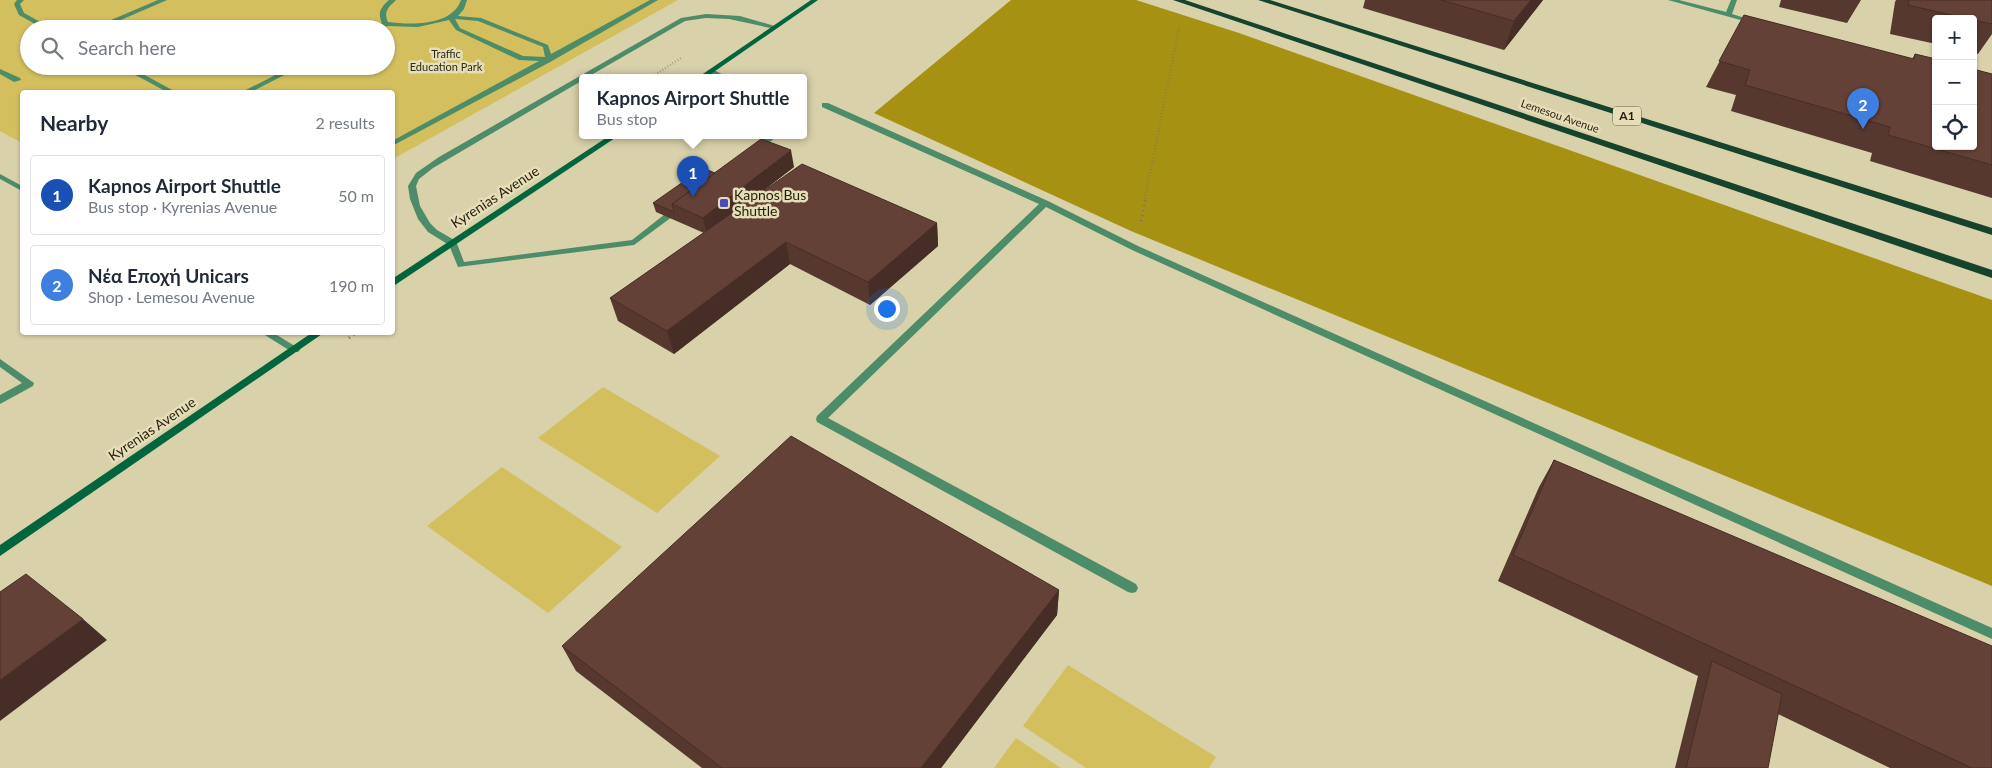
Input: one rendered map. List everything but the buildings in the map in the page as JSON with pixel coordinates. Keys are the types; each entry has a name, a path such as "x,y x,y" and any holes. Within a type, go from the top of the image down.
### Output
{"main road":[{"path":"708,74 816,0"},
{"name":"Lemesou Avenue","path":"1178,0 1992,274"},
{"name":"Lemesou Avenue","path":"1262,0 1992,232"},
{"name":"Kyrenias Avenue","path":"395,282 609,139"},
{"name":"Kyrenias Avenue","path":"0,551 317,335"}],"street":[{"path":"21,0 18,4 21,14 33,20"},
{"path":"115,20 164,0"},
{"path":"384,20 381,13 384,6 393,0"},
{"path":"395,25 410,27 424,25 450,17 464,5 464,0"},
{"path":"395,142 655,0"},
{"path":"1671,0 1766,25"},
{"path":"1728,15 1734,0"},
{"path":"589,74 683,19 708,15 736,16 775,27"},
{"path":"450,17 478,19 546,46 549,59"},
{"path":"450,17 458,29 522,58 549,59"},
{"path":"0,70 17,80"},
{"path":"711,72 716,74"},
{"path":"139,75 168,90"},
{"path":"250,90 281,75"},
{"path":"579,80 425,170 414,181 412,188 413,199 430,230 453,243 461,265 634,242 686,202"},
{"path":"825,106 1045,203 1136,248 1992,634"},
{"path":"749,154 769,139"},
{"path":"0,176 20,188"},
{"path":"1045,203 821,419 1132,588"},
{"path":"269,335 295,350"},
{"path":"0,362 29,383 0,400"}],"path":[{"path":"1136,248 1180,23"}],"green space":[{"name":"Traffic Education Park","path":"0,0 678,0 395,158 395,90 20,90 20,142 0,131"},
{"path":"603,387 720,456 657,513 538,438"},
{"path":"502,467 622,547 548,613 427,526"},
{"path":"1068,665 1216,757 1209,768 1086,768 1023,726"},
{"path":"1016,738 1061,768 994,768"}],"shaded area":[{"path":"1011,0 1136,0 1239,33 1992,300 1992,586 1131,231 874,113"}],"place":[{"name":"Νέα Εποχή Unicars","path":"1863,129"},
{"name":"Kapnos Airport Shuttle","path":"693,197"},
{"name":"Kapnos Bus Shuttle","path":"724,203"}]}
